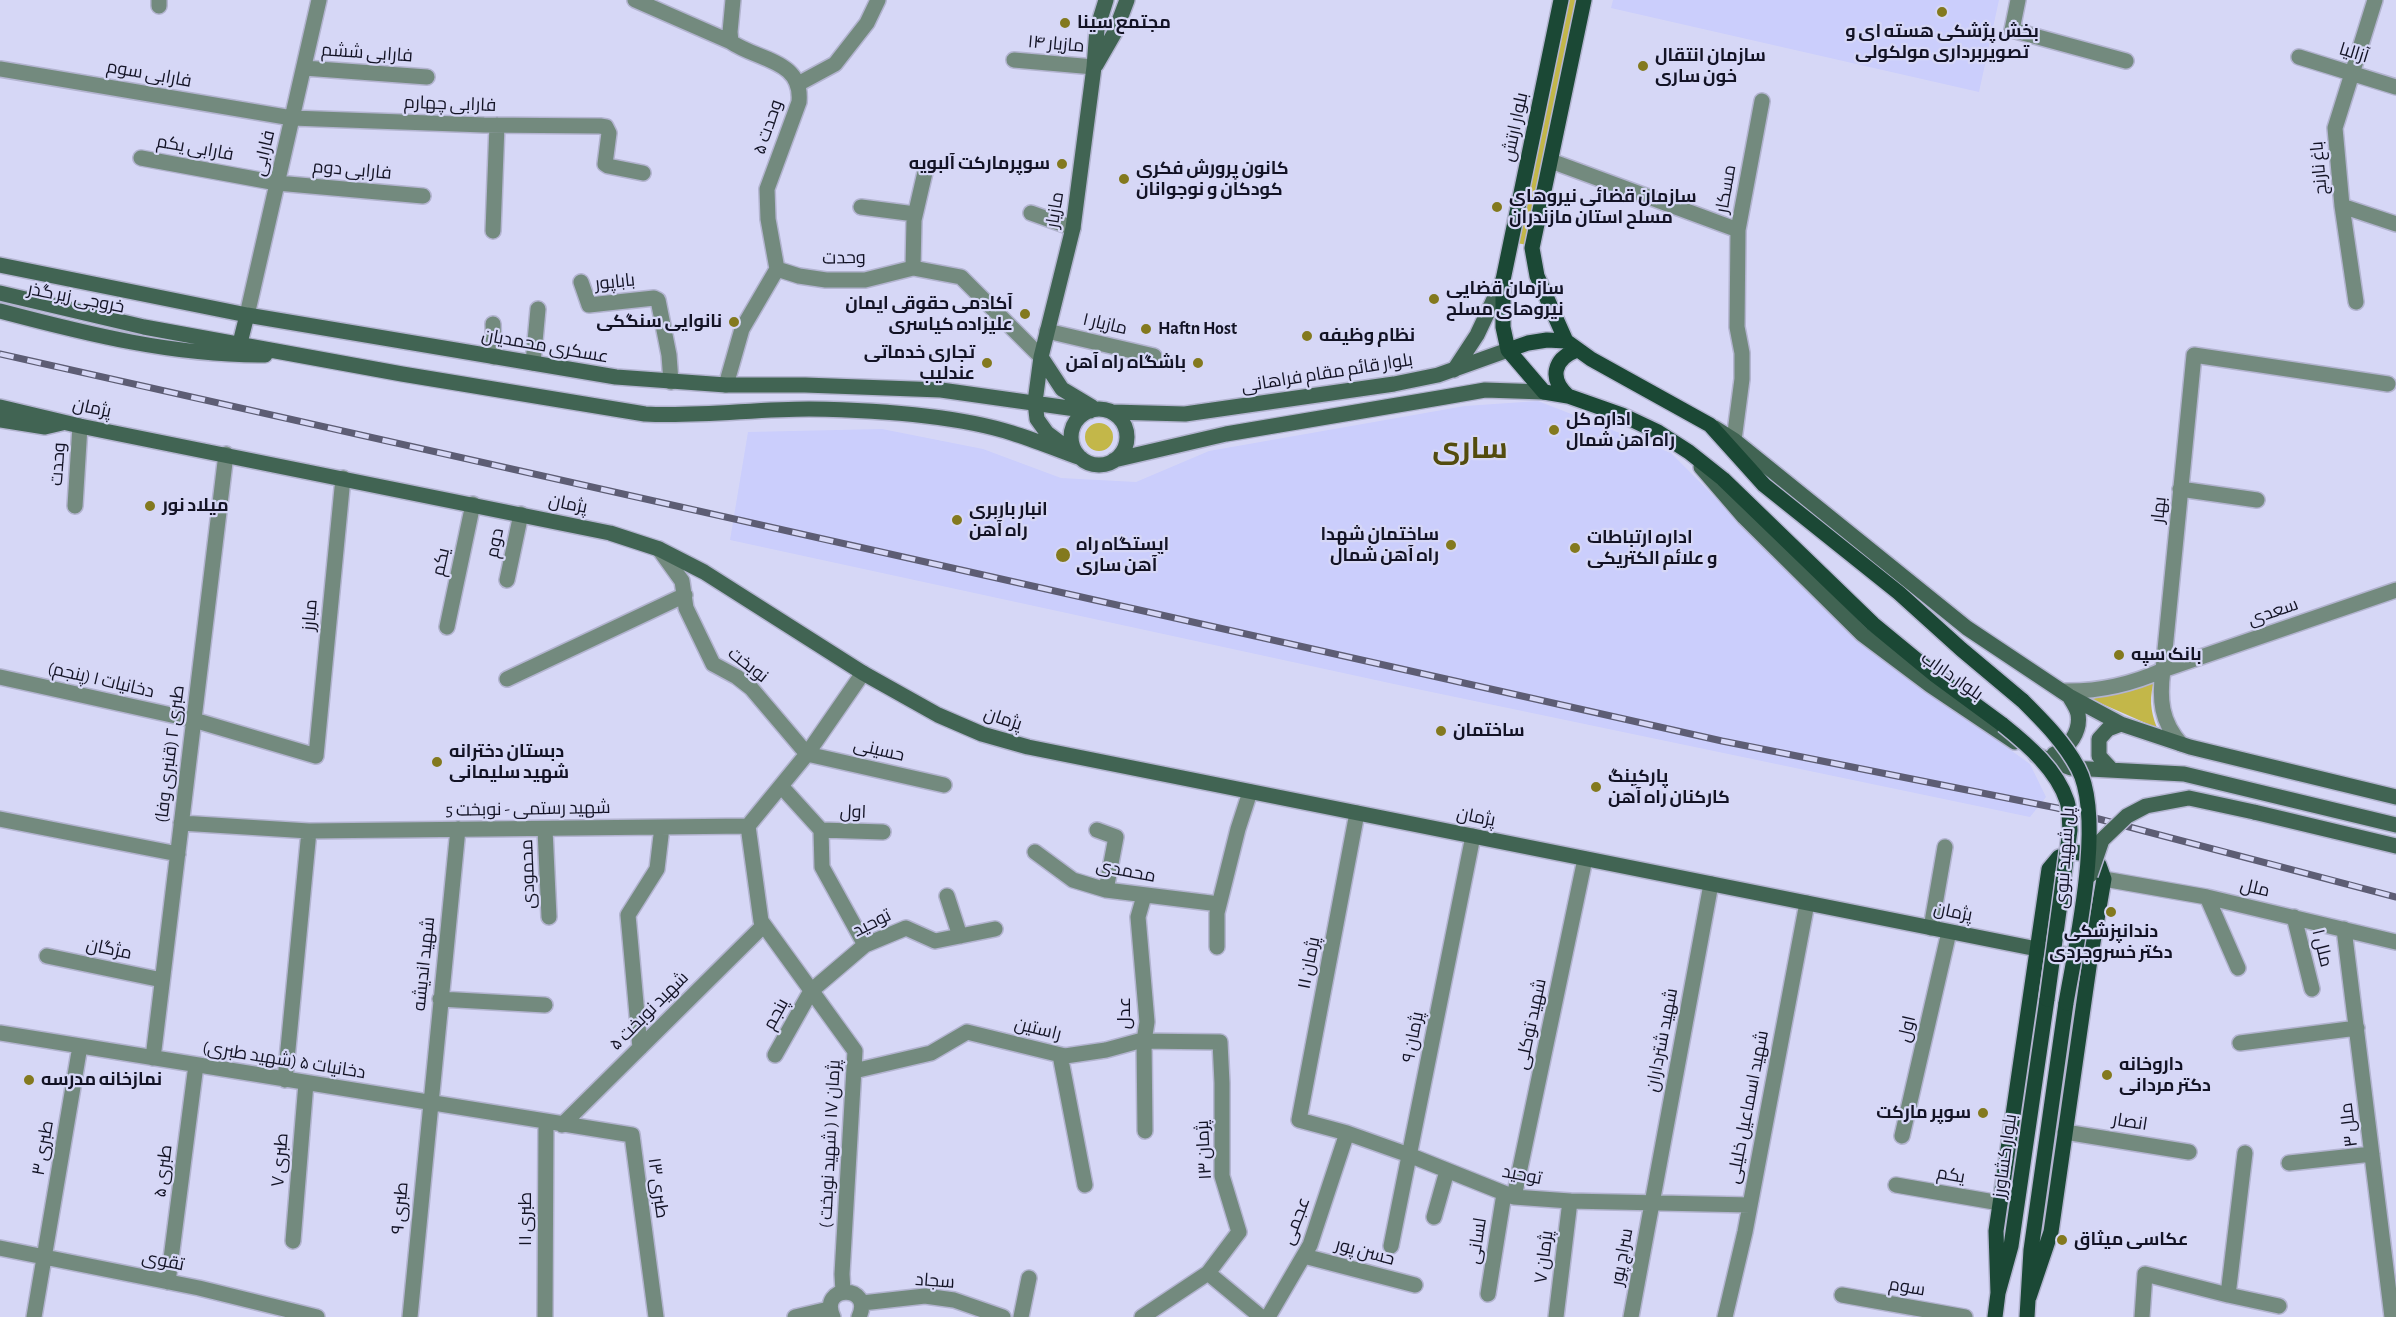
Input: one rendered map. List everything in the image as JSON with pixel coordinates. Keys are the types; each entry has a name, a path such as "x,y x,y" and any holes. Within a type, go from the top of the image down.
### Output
{"main road":[{"name":"مازیار","path":"1094,67 1119,21 1127,0"},
{"name":"بلوار ارتش","path":"1508,350 1502,317 1503,280 1561,0"},
{"path":"1584,0 1532,248 1537,276 1571,346 1734,440 1967,628 2066,694 2121,724 2181,744 2396,797"},
{"name":"مازیار","path":"1078,455 1047,433 1038,419 1035,402 1041,357 1073,228 1097,29 1103,8"},
{"path":"1103,8 1102,21 1108,26 1119,21"},
{"name":"عسکری محمدیان","path":"0,265 247,315 616,377 726,385 805,385 941,390 1100,411"},
{"path":"1454,370 1477,335 1503,280"},
{"path":"0,293 144,327 645,414 683,416 808,409 884,411 946,419 1010,432 1078,455 1094,464 1108,463 1226,434 1485,390 1544,392 1568,396"},
{"name":"خروجی زیر گذر","path":"0,302 115,328 144,327"},
{"path":"0,311 73,330 184,351 232,356 297,355"},
{"path":"240,343 247,315"},
{"name":"بلوار قائم مقام فراهانی","path":"1100,411 1149,415 1194,413 1394,384 1454,370 1528,343 1547,340 1571,346"},
{"path":"1568,396 1561,389 1556,370 1571,346"},
{"path":"1508,350 1544,392"},
{"path":"1041,357 1062,389 1122,422 1127,435 1124,449 1114,460"},
{"name":"بلوار داراب","path":"1568,396 1622,415 1658,432 1689,452 1744,517 1862,634 1930,685 2033,754 2071,768 2184,774 2396,825"},
{"name":"پژمان","path":"0,407 73,424 610,532 659,549 704,572 863,673 938,715 982,734 1028,747 2090,960"},
{"path":"1078,455 1071,436 1073,427 1078,418 1100,411"},
{"path":"0,420 45,427 73,424"},
{"name":"پل شهید نبوی","path":"1710,425 1764,485 1899,593 2023,701 2056,735 2079,770 2088,798 2086,887 2066,1002 2031,1250 2029,1298"},
{"name":"پل شهید نبوی","path":"1689,452 1723,479 1873,624 1935,675 2031,747 2056,780 2067,802 2070,830 2047,999"},
{"path":"2043,758 2063,751 2076,735 2078,715 2066,694"},
{"path":"2112,770 2099,756 2098,739 2108,729 2121,724"},
{"path":"2086,887 2102,840 2127,816 2146,806 2189,798 2396,846"},
{"path":"1998,1293 1996,1231 2049,868 2059,857 2073,852 2088,854 2099,865 2104,879 2090,960 2051,1232 2029,1298 2027,1317"},
{"name":"بلوار کشاورز","path":"1995,1317 1998,1293 2012,1246 2047,999"}],"street":[{"name":"فارابی","path":"247,315 319,0"},
{"name":"وحدت ۵","path":"635,0 789,70 798,84 799,102 767,189 768,219 777,269"},
{"path":"731,42 733,0"},
{"path":"798,84 835,64 867,23 878,0"},
{"path":"2018,0 2012,30 2126,61"},
{"name":"باغ نارنج","path":"2356,302 2342,206 2335,128 2375,0"},
{"name":"آزالیا","path":"2300,57 2396,87"},
{"name":"مازیار ۱۴","path":"1014,60 1094,67"},
{"name":"فارابی ششم","path":"304,68 427,77"},
{"name":"فارابی سوم","path":"0,69 292,118"},
{"name":"مسکار","path":"1551,160 1738,230 1762,101"},
{"name":"فارابی چهارم","path":"292,118 606,127 609,133 604,164 643,173"},
{"path":"494,231 497,125"},
{"name":"فارابی یکم","path":"141,158 277,183"},
{"path":"913,268 915,214 926,168"},
{"name":"فارابی دوم","path":"277,183 423,196"},
{"path":"2342,206 2396,224"},
{"path":"861,207 915,214"},
{"path":"1031,213 1073,228"},
{"path":"1734,440 1742,379 1742,353 1737,327 1738,230"},
{"name":"وحدت","path":"777,269 799,276 865,280 913,268 961,278 1041,357"},
{"path":"726,385 742,329 777,269"},
{"name":"باباپور","path":"581,282 589,305 654,298 658,300 669,355 671,382"},
{"path":"533,363 538,309"},
{"path":"493,324 494,357"},
{"name":"مازیار ۱","path":"1047,331 1154,356"},
{"name":"بهار","path":"2181,744 2171,733 2164,719 2161,705 2194,354 2388,384"},
{"name":"وحدت","path":"73,424 75,506"},
{"name":"طبری ۲ (قنبری وفا)","path":"153,1058 226,454"},
{"name":"مبارز","path":"316,756 343,478"},
{"path":"2180,489 2258,500"},
{"name":"یکم","path":"447,627 473,504"},
{"name":"دوم","path":"507,580 521,514"},
{"name":"نوبخت","path":"659,549 682,581 686,608 713,664 736,676 751,688 807,754"},
{"name":"سعدی","path":"2066,694 2114,688 2396,590"},
{"path":"507,679 685,595"},
{"path":"748,826 807,754 863,673"},
{"name":"دخانیات ۱ (پنجم)","path":"0,677 194,720 316,756"},
{"name":"حسینی","path":"807,754 944,785"},
{"path":"781,786 821,831 822,867 865,945"},
{"path":"1217,947 1217,913 1238,829 1250,792"},
{"name":"پژمان ۱۱","path":"1299,1120 1357,813"},
{"path":"0,819 178,854"},
{"name":"شهید رستمی - نوبخت 5","path":"181,823 309,831 748,826"},
{"name":"پژمان ۱۷ ( شهید نوبخت )","path":"748,826 761,921 855,1051 842,1274 843,1292"},
{"path":"640,1048 628,915 657,869 662,827"},
{"name":"محمودی","path":"545,828 549,917"},
{"name":"شهید اندیشه","path":"430,1103 458,829"},
{"path":"1097,830 1116,837 1106,890"},
{"path":"285,1080 309,831"},
{"name":"اول","path":"821,831 884,832"},
{"name":"پژمان ۹","path":"1391,1246 1473,836"},
{"path":"1931,928 1945,847"},
{"name":"محمدی","path":"1035,852 1073,880 1106,890 1219,904"},
{"name":"شهید توکلی","path":"1509,1195 1586,859"},
{"name":"ملل","path":"2104,879 2207,897 2396,942"},
{"name":"شهید شترداران","path":"1652,1203 1711,884"},
{"path":"947,896 960,936"},
{"name":"عدل","path":"1144,896 1138,917 1147,1022 1144,1041 1145,1131"},
{"path":"2207,897 2238,968"},
{"name":"شهید اسماعیل خلیلی","path":"1725,1317 1750,1205 1807,903"},
{"name":"ملل ۱","path":"2294,917 2312,988"},
{"name":"شهید نوبخت ۵","path":"554,1123 640,1048 764,925"},
{"name":"توحید","path":"812,991 865,945 906,927 935,941 995,929"},
{"name":"ملل ۳","path":"2344,929 2392,1317"},
{"name":"اول","path":"1902,1136 1949,932"},
{"name":"مژگان","path":"47,956 162,980"},
{"name":"پنجم","path":"775,1055 812,991"},
{"path":"440,999 545,1005"},
{"path":"2240,1043 2356,1028"},
{"name":"راستین","path":"854,1071 932,1053 967,1032 1065,1056 1144,1041 1220,1042"},
{"name":"دخانیات ۵ (شهید طبری)","path":"0,1033 554,1123"},
{"name":"پژمان ۱۳","path":"1146,1316 1208,1274 1239,1232 1222,1176 1220,1042"},
{"name":"طبری ۳","path":"34,1317 80,1046"},
{"path":"1060,1055 1085,1185"},
{"name":"طبری ۵","path":"168,1282 196,1065"},
{"name":"طبری ۷","path":"293,1241 306,1083"},
{"name":"طبری ۹","path":"410,1317 430,1103"},
{"name":"توحید","path":"1299,1120 1347,1133 1409,1155 1509,1195 1570,1201 1750,1205"},
{"name":"طبری ۱۱","path":"545,1317 554,1123"},
{"name":"طبری ۱۳","path":"554,1123 632,1135 656,1317"},
{"name":"انصار","path":"2065,1132 2189,1152"},
{"name":"عجمی","path":"1268,1317 1310,1245 1347,1133"},
{"path":"2228,1294 2245,1153"},
{"path":"2289,1163 2372,1154"},
{"path":"1434,1217 1447,1171"},
{"name":"یکم","path":"1896,1185 2000,1203"},
{"name":"لسانی","path":"1488,1294 1509,1195"},
{"name":"پژمان ۷","path":"1556,1317 1570,1201"},
{"name":"سراج پور","path":"1631,1317 1652,1203"},
{"name":"تقوی","path":"0,1248 168,1282 317,1317"},
{"name":"حسن پور","path":"1304,1256 1415,1285"},
{"path":"1208,1274 1261,1317"},
{"path":"2142,1317 2145,1274 2279,1306"},
{"path":"1021,1317 1029,1278"},
{"path":"795,1317 831,1313 831,1301 843,1292 850,1292 857,1296 860,1310"},
{"name":"سوم","path":"1842,1295 1965,1317"},
{"name":"سجاد","path":"860,1310 926,1296 954,1300 1003,1317"}],"shaded area":[{"path":"1567,0 1578,0 1527,245 1517,243"},
{"path":"1613,0 1999,0 1979,92 1611,8"},
{"path":"1538,401 1671,453 1824,607 1874,652 2030,764 2046,797 2030,817 1417,689 730,540 748,432 882,429 983,449 1061,478 1136,482 1209,451 1465,406"},
{"path":"1099,423 1109,427 1113,437 1109,447 1099,451 1089,447 1085,437 1089,427"},
{"path":"2155,678 2151,703 2157,728 2091,699 2129,691"}],"railway":[{"path":"0,354 1722,741 2057,808 2396,897"}],"place":[{"name":"بخش پژشکی هسته ای و تصویربرداری مولکولی","path":"1942,12"},
{"name":"مجتمع سینا","path":"1065,23"},
{"name":"سازمان انتقال خون ساری","path":"1643,66"},
{"name":"سوپرمارکت آلبویه","path":"1062,164"},
{"name":"کانون پرورش فکری کودکان و نوجوانان","path":"1124,179"},
{"name":"سازمان قضائی نیروهای مسلح استان مازندران","path":"1497,207"},
{"name":"سازمان قضایی نیروهای مسلح","path":"1434,299"},
{"name":"آکادمی حقوقی ایمان علیزاده کیاسری","path":"1025,314"},
{"name":"نانوایی سنگکی","path":"734,322"},
{"name":"Haftn Host","path":"1146,329"},
{"name":"نظام وظیفه","path":"1307,336"},
{"name":"تجاری خدماتی عندلیب","path":"987,363"},
{"name":"باشگاه راه آهن","path":"1198,363"},
{"name":"اداره کل راه آهن شمال","path":"1554,430"},
{"name":"میلاد نور","path":"150,506"},
{"name":"انبار باربری راه آهن","path":"957,520"},
{"name":"ساختمان شهدا راه آهن شمال","path":"1451,545"},
{"name":"اداره ارتباطات و علائم الکتریکی","path":"1575,548"},
{"name":"ایستگاه راه آهن ساری","path":"1063,555"},
{"name":"بانک سپه","path":"2119,655"},
{"name":"ساختمان","path":"1441,731"},
{"name":"دبستان دخترانه شهید سلیمانی","path":"437,762"},
{"name":"پارکینگ کارکنان راه آهن","path":"1596,787"},
{"name":"دندانپزشکی دکتر خسروجردی","path":"2111,912"},
{"name":"داروخانه دکتر مردانی","path":"2107,1075"},
{"name":"نمازخانه مدرسه","path":"29,1080"},
{"name":"سوپر مارکت","path":"1983,1113"},
{"name":"عکاسی میثاق","path":"2062,1240"}],"district":[{"name":"ساری","path":"1470,449"}]}
